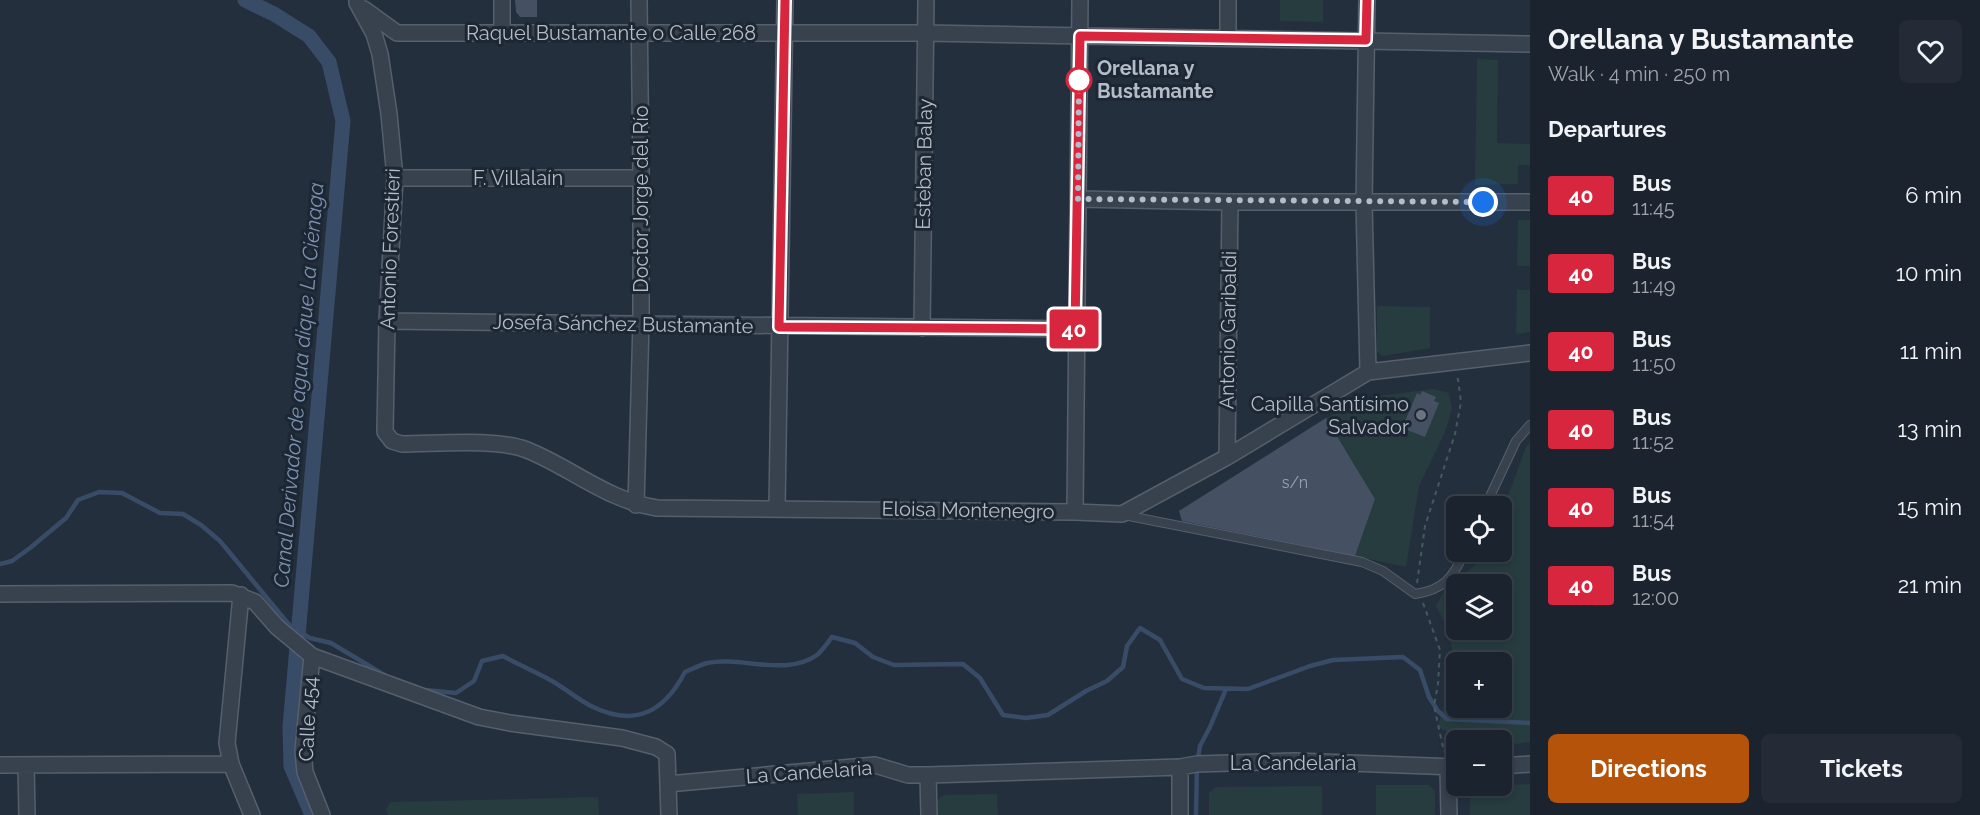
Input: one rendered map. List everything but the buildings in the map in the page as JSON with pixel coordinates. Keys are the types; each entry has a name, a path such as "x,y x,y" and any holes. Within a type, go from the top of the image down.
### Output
{"street":[{"path":"502,0 502,34"},
{"name":"Doctor Jorge del Río","path":"636,505 642,178 639,0"},
{"path":"777,508 785,0"},
{"name":"Esteban Balay","path":"922,328 926,0"},
{"path":"1074,512 1080,0"},
{"path":"1228,0 1228,38"},
{"path":"1367,0 1364,203 1368,372"},
{"path":"355,1 397,33 380,54"},
{"name":"Antonio Forestieri","path":"355,1 374,34 380,54 395,178 387,321 385,432"},
{"name":"Raquel Bustamante o Calle 268","path":"397,33 926,33 1530,44"},
{"name":"F. Villalaín","path":"395,178 642,178"},
{"path":"1078,199 1364,203 1530,202"},
{"name":"Antonio Garibaldi","path":"1227,457 1230,202"},
{"name":"Josefa Sánchez Bustamante","path":"387,321 641,322 779,327 1075,329"},
{"path":"1122,514 1227,457 1368,372 1528,357"},
{"name":"Eloisa Montenegro","path":"385,432 392,441 402,444 502,444 526,450 617,497 636,505 657,508 1122,514"},
{"path":"0,594 232,593 241,595 255,602 277,627 312,656 479,717 622,738 656,747 667,754 669,815"},
{"path":"241,595 227,743 231,764 252,815"},
{"name":"Calle 454","path":"312,656 303,751 305,772 322,815"},
{"name":"La Candelaria","path":"668,783 855,765 875,765 908,774 928,775 1180,767 1197,764 1295,760 1446,768"},
{"path":"0,765 231,764"},
{"path":"1512,765 1530,764"},
{"path":"27,765 27,815"},
{"path":"1180,767 1180,815"},
{"path":"928,775 929,815"},
{"path":"1449,815 1450,796"}],"lane":[{"path":"1490,496 1516,441 1530,425"},
{"path":"1122,514 1362,562 1383,571 1415,594 1427,592 1448,582 1460,562"}],"path":[{"path":"1432,365 1439,365 1458,380 1461,402 1455,434 1425,526 1415,594 1423,603 1440,650 1434,706 1446,747"}],"green space":[{"path":"1280,0 1323,0 1323,22 1280,21"},
{"path":"1477,59 1498,60 1497,143 1530,144 1530,165 1518,165 1518,184 1475,185"},
{"path":"1518,220 1530,220 1530,266 1517,266"},
{"path":"1517,290 1530,290 1530,332 1516,334"},
{"path":"1377,306 1430,307 1430,348 1382,356 1377,352"},
{"path":"1433,389 1449,393 1452,409 1445,432 1419,486 1406,567 1355,556 1375,499 1326,418 1362,398"},
{"path":"1530,442 1530,742 1516,744 1512,744 1512,730 1446,731 1438,727 1446,696 1446,718 1512,718 1512,652 1452,652 1451,640 1512,640 1512,574 1464,574 1479,562 1512,562 1512,496 1508,496 1526,447"},
{"path":"1446,588 1446,625 1436,606"},
{"path":"1530,784 1530,815 1470,815 1470,796 1512,796 1512,785"},
{"path":"1376,785 1429,785 1435,791 1435,815 1376,815"},
{"path":"1322,786 1322,815 1209,815 1209,793 1215,787"},
{"path":"854,792 854,815 798,815 797,794"},
{"path":"997,794 998,815 938,815 937,801 943,795"},
{"path":"598,797 599,815 388,815 386,809 391,802"}],"waterway":[{"name":"Canal Derivador de agua dique La Ciénaga","path":"245,0 274,14 309,36 329,62 343,121 290,727 291,766 312,815"},
{"path":"0,564 12,561 30,548 66,518 78,500 99,492 122,493 160,513 183,514 201,525 220,541 291,627 310,638 331,643 386,676"},
{"path":"425,690 456,693 474,681 482,661 503,656 552,681 591,706 621,716 635,715 658,706 677,686 685,672 707,663 792,665 817,655 832,637 855,643 873,657 894,665 963,664 980,678 1003,715 1026,718 1048,715 1086,691 1107,681 1123,667 1127,646 1140,628 1160,640 1182,679 1204,688 1248,689 1333,660 1403,657 1420,670 1429,697 1438,711 1447,719 1530,723"},
{"path":"1196,815 1197,764 1200,746 1226,689"}],"bus line":[{"name":"40","path":"785,0 779,327 1075,329 1080,36 1366,40 1367,0"}],"place":[{"name":"Orellana y Bustamante","path":"1079,80"},
{"name":"Capilla Santísimo Salvador","path":"1421,415"}],"route":[{"path":"1079,80 1078,199 1230,202 1483,202"}]}
